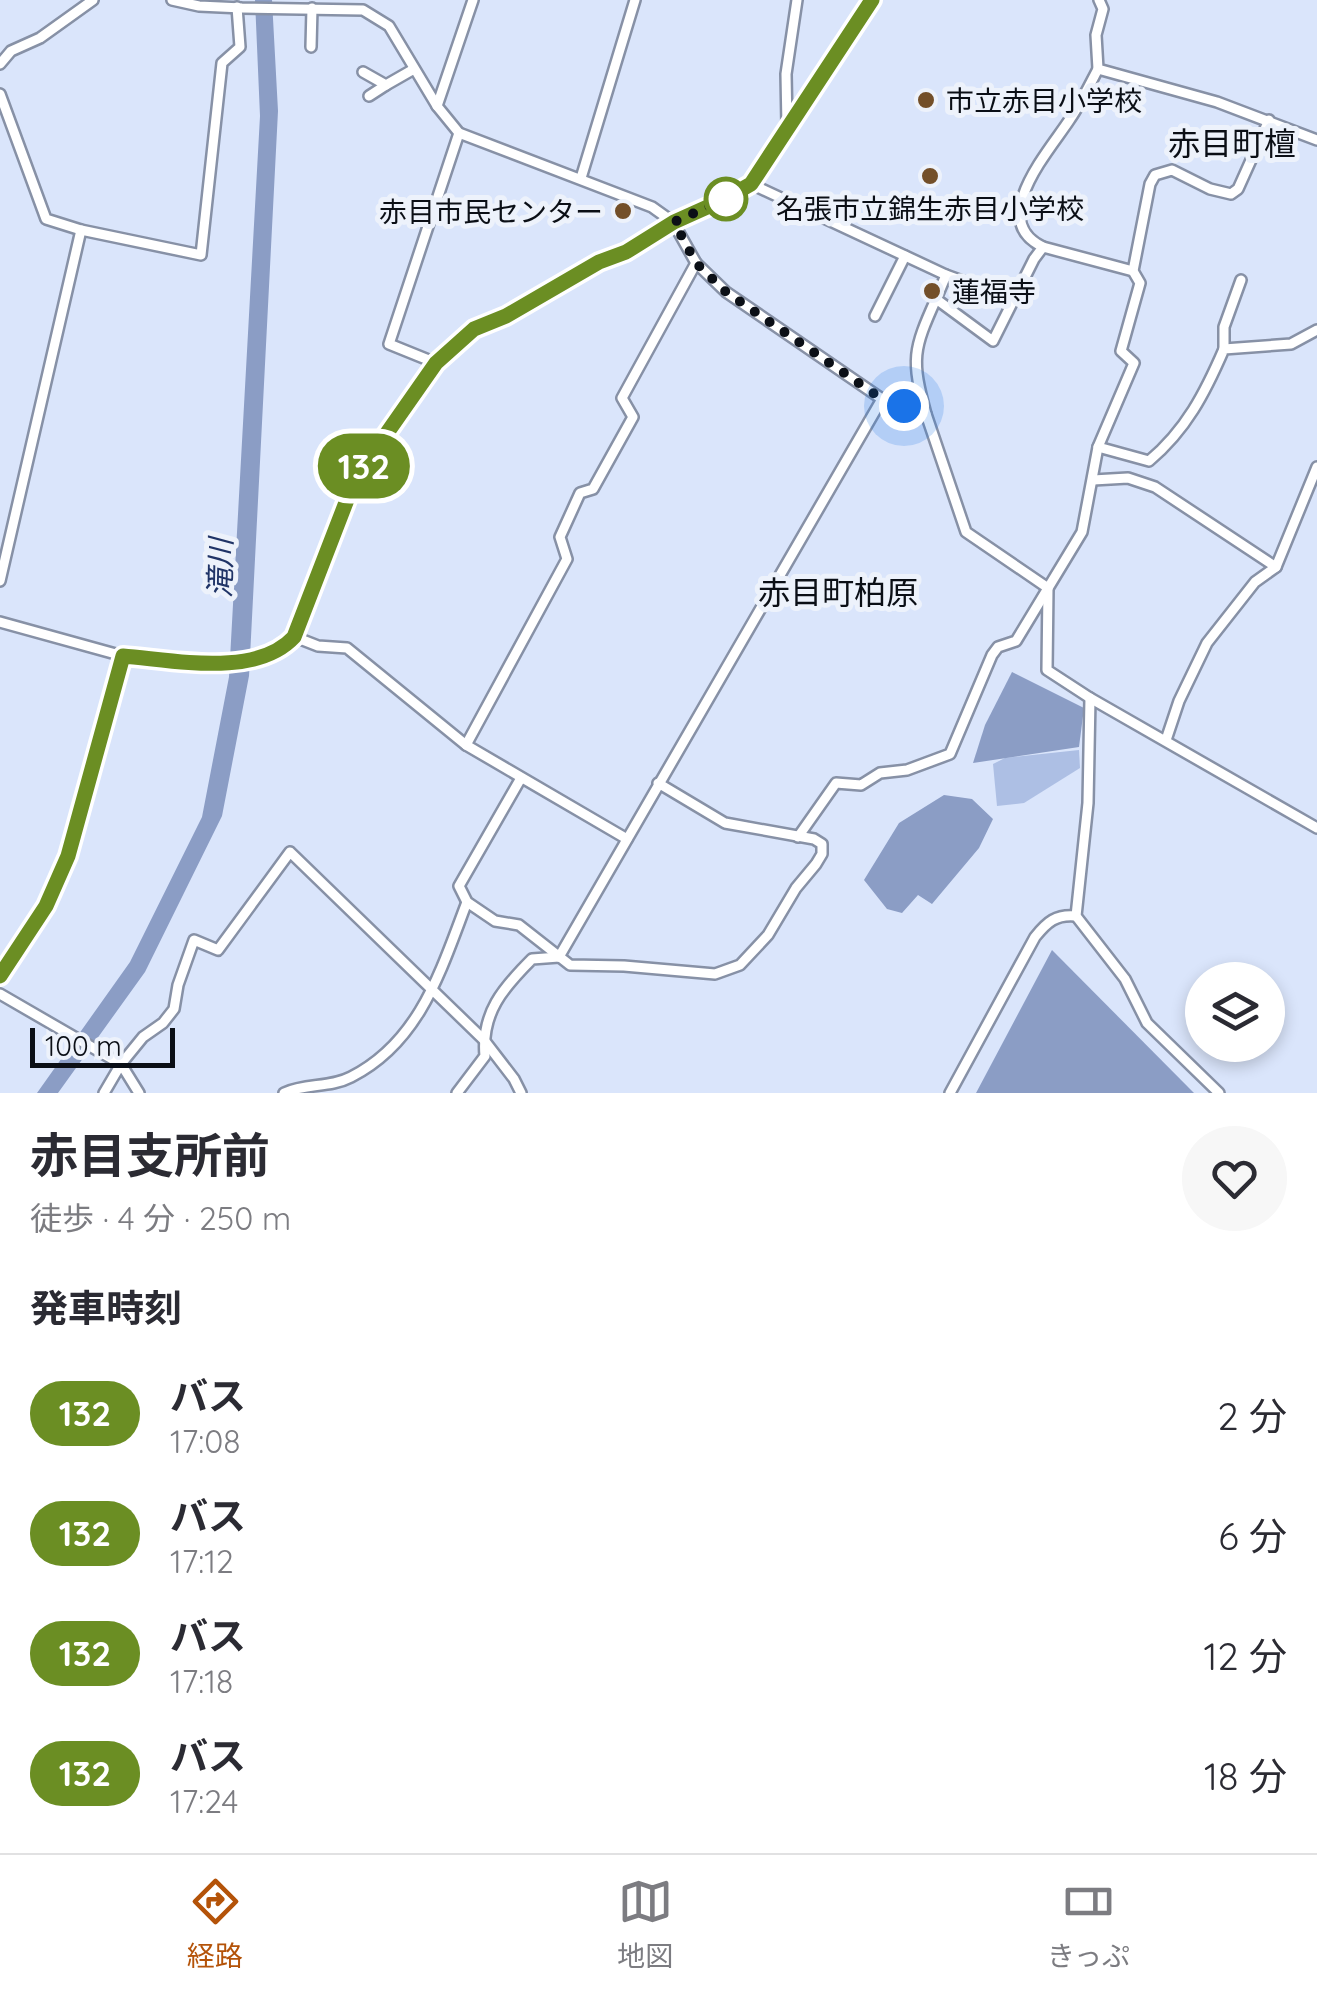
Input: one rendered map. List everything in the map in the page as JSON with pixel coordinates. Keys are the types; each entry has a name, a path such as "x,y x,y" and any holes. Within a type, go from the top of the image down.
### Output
{"main road":[{"path":"0,976 46,906 68,856 123,656 224,664 286,646 294,637 350,492 436,363 474,329 506,316 599,262 626,252 674,222 751,184 872,0"}],"street":[{"path":"0,64 11,51 40,38 93,0"},
{"path":"172,0 239,8 350,7 376,16 399,39 436,106 459,133 652,207 674,222 696,263 726,292 882,399 926,414"},
{"path":"436,106 473,0"},
{"path":"581,178 635,0"},
{"path":"786,127 786,74 797,0"},
{"path":"1099,0 1104,9 1096,35 1098,69 1026,187 1020,207 1021,224 1026,238 1043,247 1133,271"},
{"path":"308,5 311,47"},
{"path":"0,94 46,219 201,256 222,63 240,47 239,8"},
{"path":"369,96 414,69"},
{"path":"1098,69 1269,120 1317,140"},
{"path":"363,72 386,85"},
{"path":"798,837 836,783 861,785 880,772 906,770 950,754 992,655 998,647 1016,641 1082,532 1098,447 1134,363 1121,352 1140,283 1133,271 1154,175 1172,170 1210,189 1231,194 1238,189 1269,120"},
{"path":"436,363 389,344 459,133"},
{"path":"751,184 946,275 1015,300"},
{"path":"0,581 82,230"},
{"path":"936,299 994,341 1043,247"},
{"path":"876,316 905,256"},
{"path":"466,746 567,560 560,537 580,493 593,489 633,417 622,398 696,263"},
{"path":"946,275 915,346 915,376 926,414 966,532 1048,588"},
{"path":"1098,447 1149,461 1176,439 1224,349 1224,327 1241,280"},
{"path":"1224,349 1291,344 1317,330"},
{"path":"559,957 882,399"},
{"path":"1166,740 1206,643 1255,582 1276,566 1317,467"},
{"path":"1093,480 1128,478 1154,487 1276,566"},
{"path":"1048,588 1047,670 1317,828"},
{"path":"0,622 123,656"},
{"path":"294,637 318,646 347,648 466,746 627,838"},
{"path":"1090,698 1088,802 1076,916 1125,980 1148,1024 1220,1093"},
{"path":"521,778 459,886 467,902 495,922 519,925 570,966 715,974 740,964 768,936 796,888 822,854 822,844 814,839 724,823 658,783"},
{"path":"104,1093 120,1064 174,1009 178,984 194,940 218,950 290,852 484,1040 521,1093"},
{"path":"284,1093 300,1086 350,1078 396,1045 433,992 467,902"},
{"path":"950,1093 1035,937 1046,924 1062,915 1076,916"},
{"path":"457,1093 485,1056 491,1006 504,988 532,959 559,957"},
{"path":"0,994 120,1064 139,1093"}],"shaded area":[{"path":"255,0 272,0 278,111 249,676 222,816 145,972 58,1093 37,1093 130,962 202,817 229,677 260,116"},
{"path":"1012,672 1084,708 1079,747 973,763 985,725"},
{"path":"1079,750 1080,768 1024,803 997,806 993,764 1005,758"},
{"path":"944,795 972,799 993,819 979,848 932,904 918,895 902,913 887,909 864,880 899,823"},
{"path":"1052,950 1194,1093 976,1093"}],"bus line":[{"name":"132","path":"0,976 46,906 68,856 123,656 224,664 286,646 294,637 350,492 410,396 436,363 474,329 506,316 599,262 626,252 674,222 751,184 872,0"}],"place":[{"name":"市立赤目小学校","path":"926,100"},
{"name":"名張市立錦生赤目小学校","path":"930,176"},
{"name":"赤目市民センター","path":"623,211"},
{"name":"蓮福寺","path":"932,291"}],"district":[{"name":"赤目町檀","path":"1232,143"},
{"name":"赤目町柏原","path":"838,592"}],"route":[{"path":"726,199 674,222 696,263 726,292 830,364 882,399 904,406"}],"water label":[{"name":"滝川","path":"220,568"}]}
